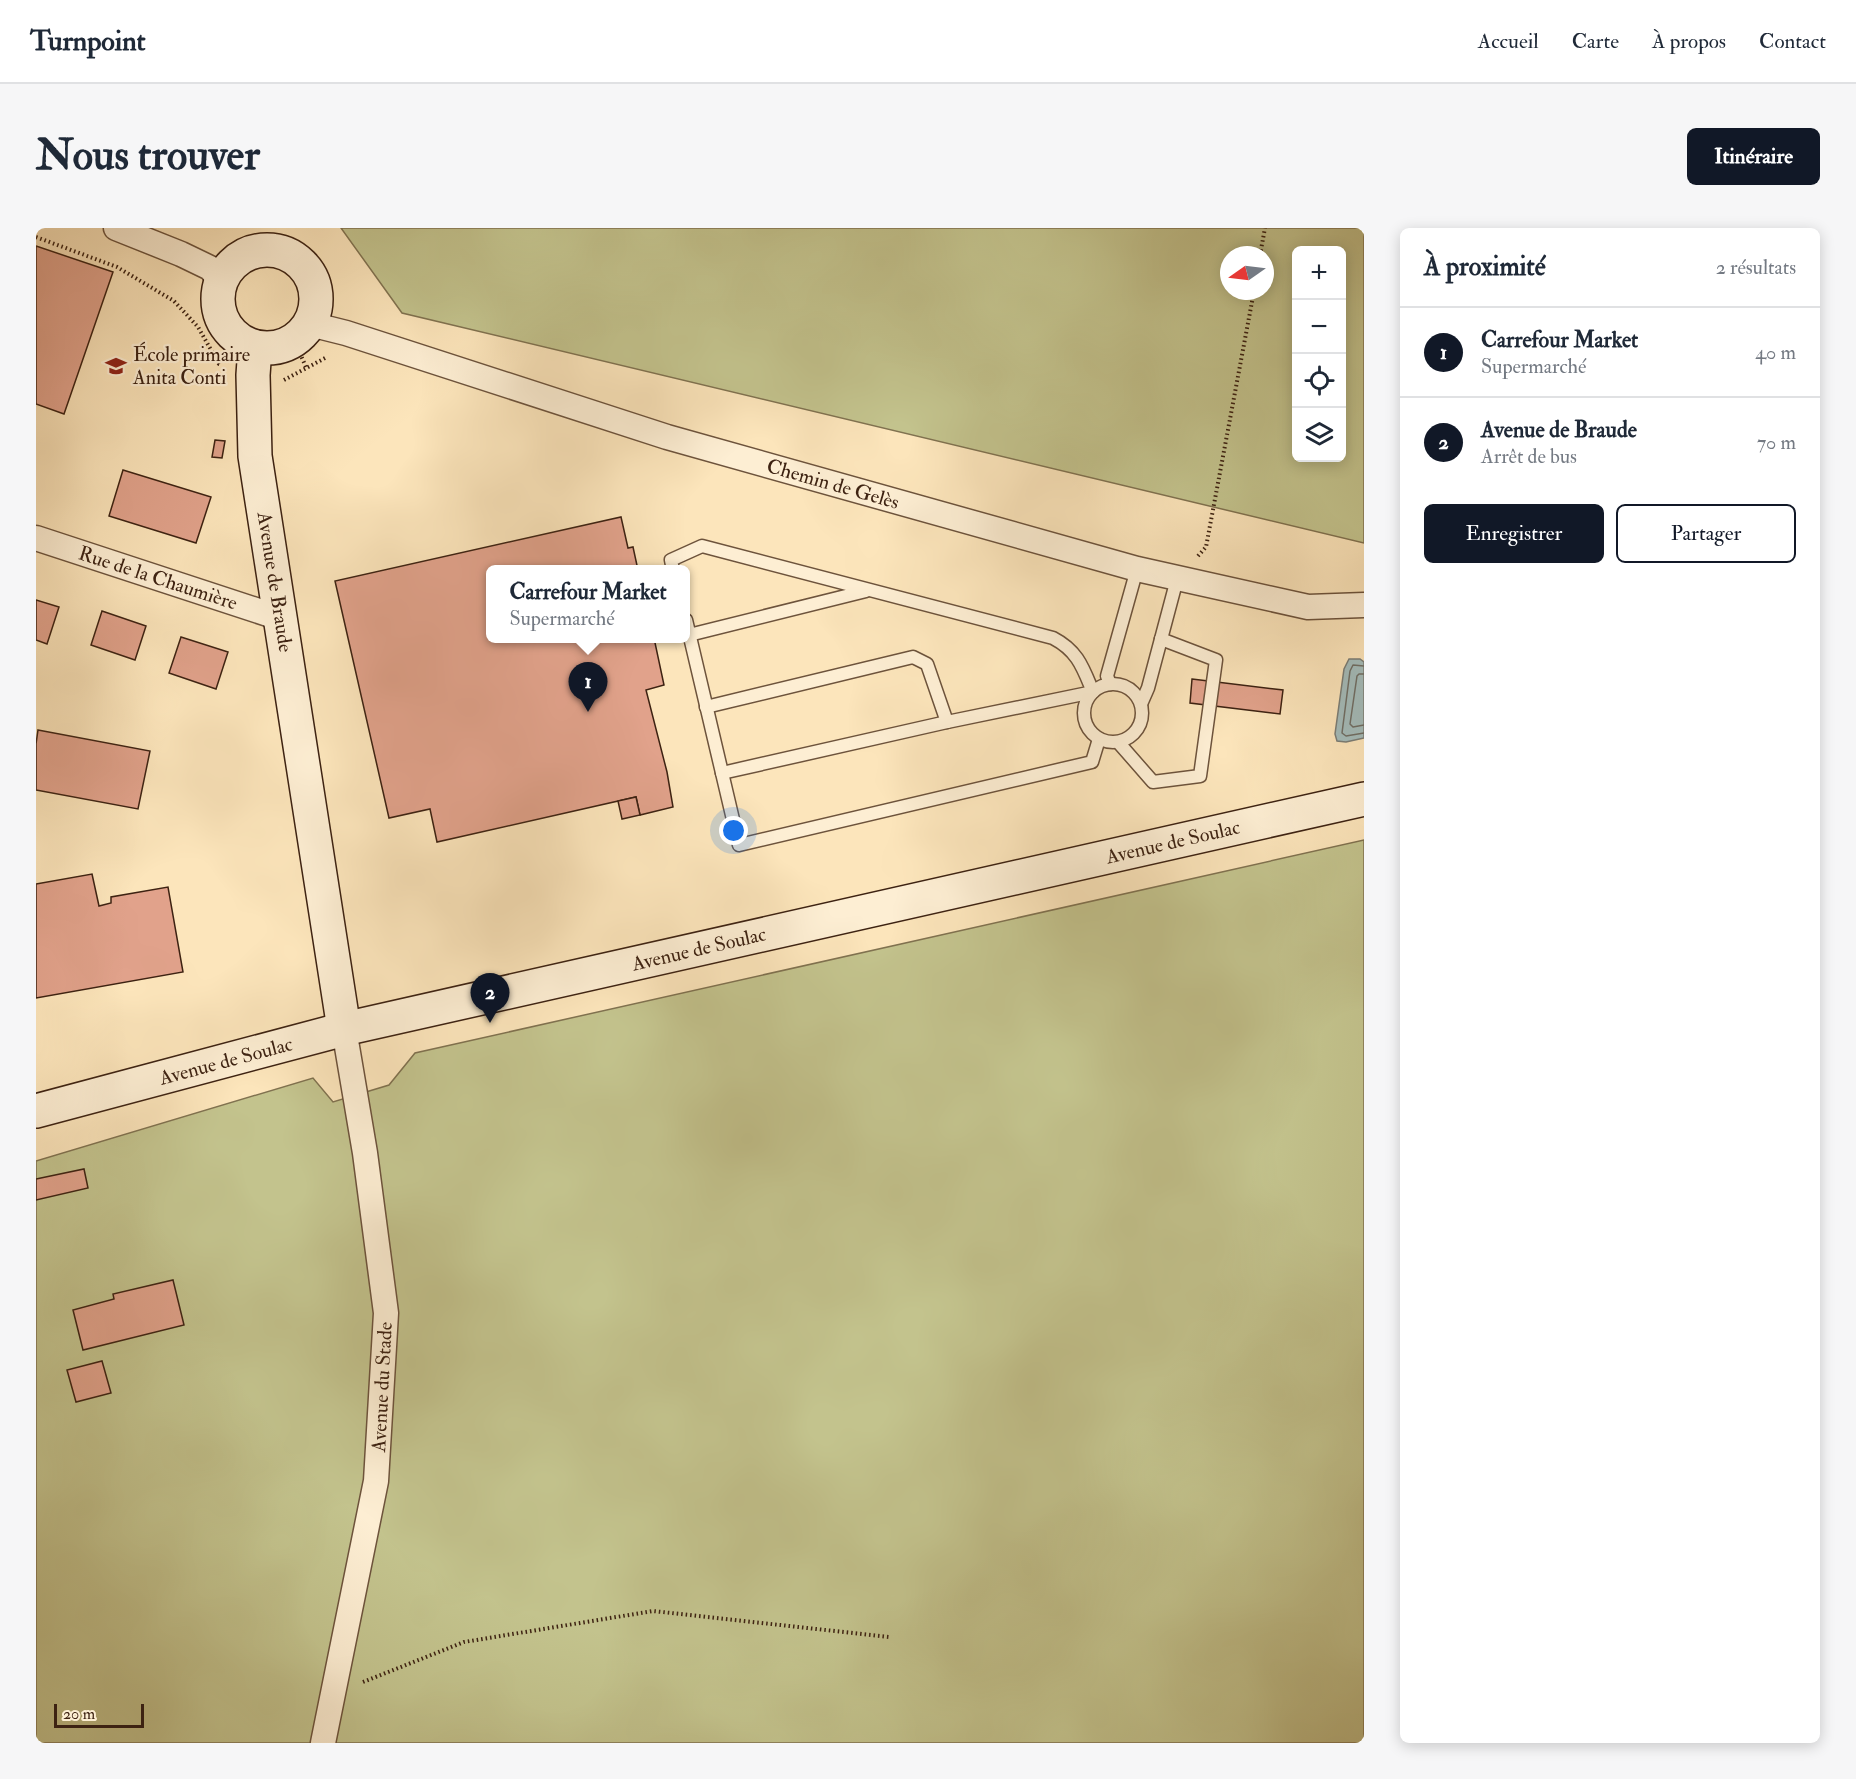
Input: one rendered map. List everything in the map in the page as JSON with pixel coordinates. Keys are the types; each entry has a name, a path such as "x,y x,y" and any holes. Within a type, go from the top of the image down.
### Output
{"main road":[{"path":"264,239 304,266 312,279 316,294 315,310 303,344 275,348 255,347 240,341 228,329 220,314 218,298 221,281 228,269 237,259 250,252 264,239"},
{"name":"Avenue de Braude","path":"255,347 255,456 344,1029"},
{"name":"Avenue de Soulac","path":"36,1111 344,1029 1364,799"}],"street":[{"path":"116,228 210,268 221,281"},
{"name":"Chemin de Gelès","path":"303,344 346,333 667,437 1137,569 1308,607 1364,605"},
{"name":"Rue de la Chaumière","path":"36,537 280,618"},
{"name":"Avenue du Stade","path":"323,1743 376,1480 386,1313 365,1153 344,1029"}],"lane":[{"path":"672,565 671,560 702,546 1053,638 1066,645 1080,660 1093,692"},
{"path":"1110,684 1107,676 1137,569"},
{"path":"1141,704 1148,688 1177,579"},
{"path":"690,635 868,590"},
{"path":"690,639 739,845 1092,762 1099,739"},
{"path":"1118,742 1153,782 1200,776 1216,660 1161,639"},
{"path":"706,706 913,657 927,664 947,722"},
{"path":"1110,684 1129,689 1141,704 1142,714 1136,732 1118,742 1099,739 1087,726 1084,717 1087,699 1100,687 1110,684"},
{"path":"722,773 947,722 1093,692"}],"path":[{"path":"1262,246 1265,228"},
{"path":"1177,579 1206,548 1252,300"},
{"path":"334,1694 464,1642 653,1611 889,1637"}],"green space":[{"path":"341,228 1364,228 1364,543 402,313"},
{"path":"1364,840 1364,1743 36,1743 36,1161 313,1078 333,1102 389,1085 415,1053"}],"water":[{"path":"1349,659 1360,659 1364,662 1364,738 1346,742 1337,741 1335,734 1344,669"}],"building":[{"path":"36,246 113,272 64,414 36,404"},
{"path":"215,440 225,441 222,458 212,457"},
{"path":"123,470 211,497 196,543 109,516"},
{"path":"621,517 628,548 633,547 637,565 486,565 486,643 655,643 664,685 646,690 667,772 673,807 640,815 636,797 437,842 430,809 389,818 335,581"},
{"path":"36,600 59,607 47,644 36,640"},
{"path":"102,611 146,626 135,660 91,645"},
{"path":"181,637 228,652 216,689 169,673"},
{"path":"1192,679 1283,690 1280,714 1190,703"},
{"path":"38,730 150,751 138,809 36,790"},
{"path":"636,797 640,815 622,819 618,801"},
{"path":"92,874 99,906 111,903 111,897 168,887 183,972 36,998 36,884"},
{"path":"84,1169 88,1188 36,1200 36,1179"},
{"path":"173,1280 184,1325 83,1350 73,1310 114,1299 113,1294"},
{"path":"102,1361 111,1393 76,1402 67,1370"}],"place":[{"name":"École primaire Anita Conti","path":"116,366"},
{"name":"Carrefour Market","path":"588,712"},
{"name":"Avenue de Braude","path":"490,1023"}]}
